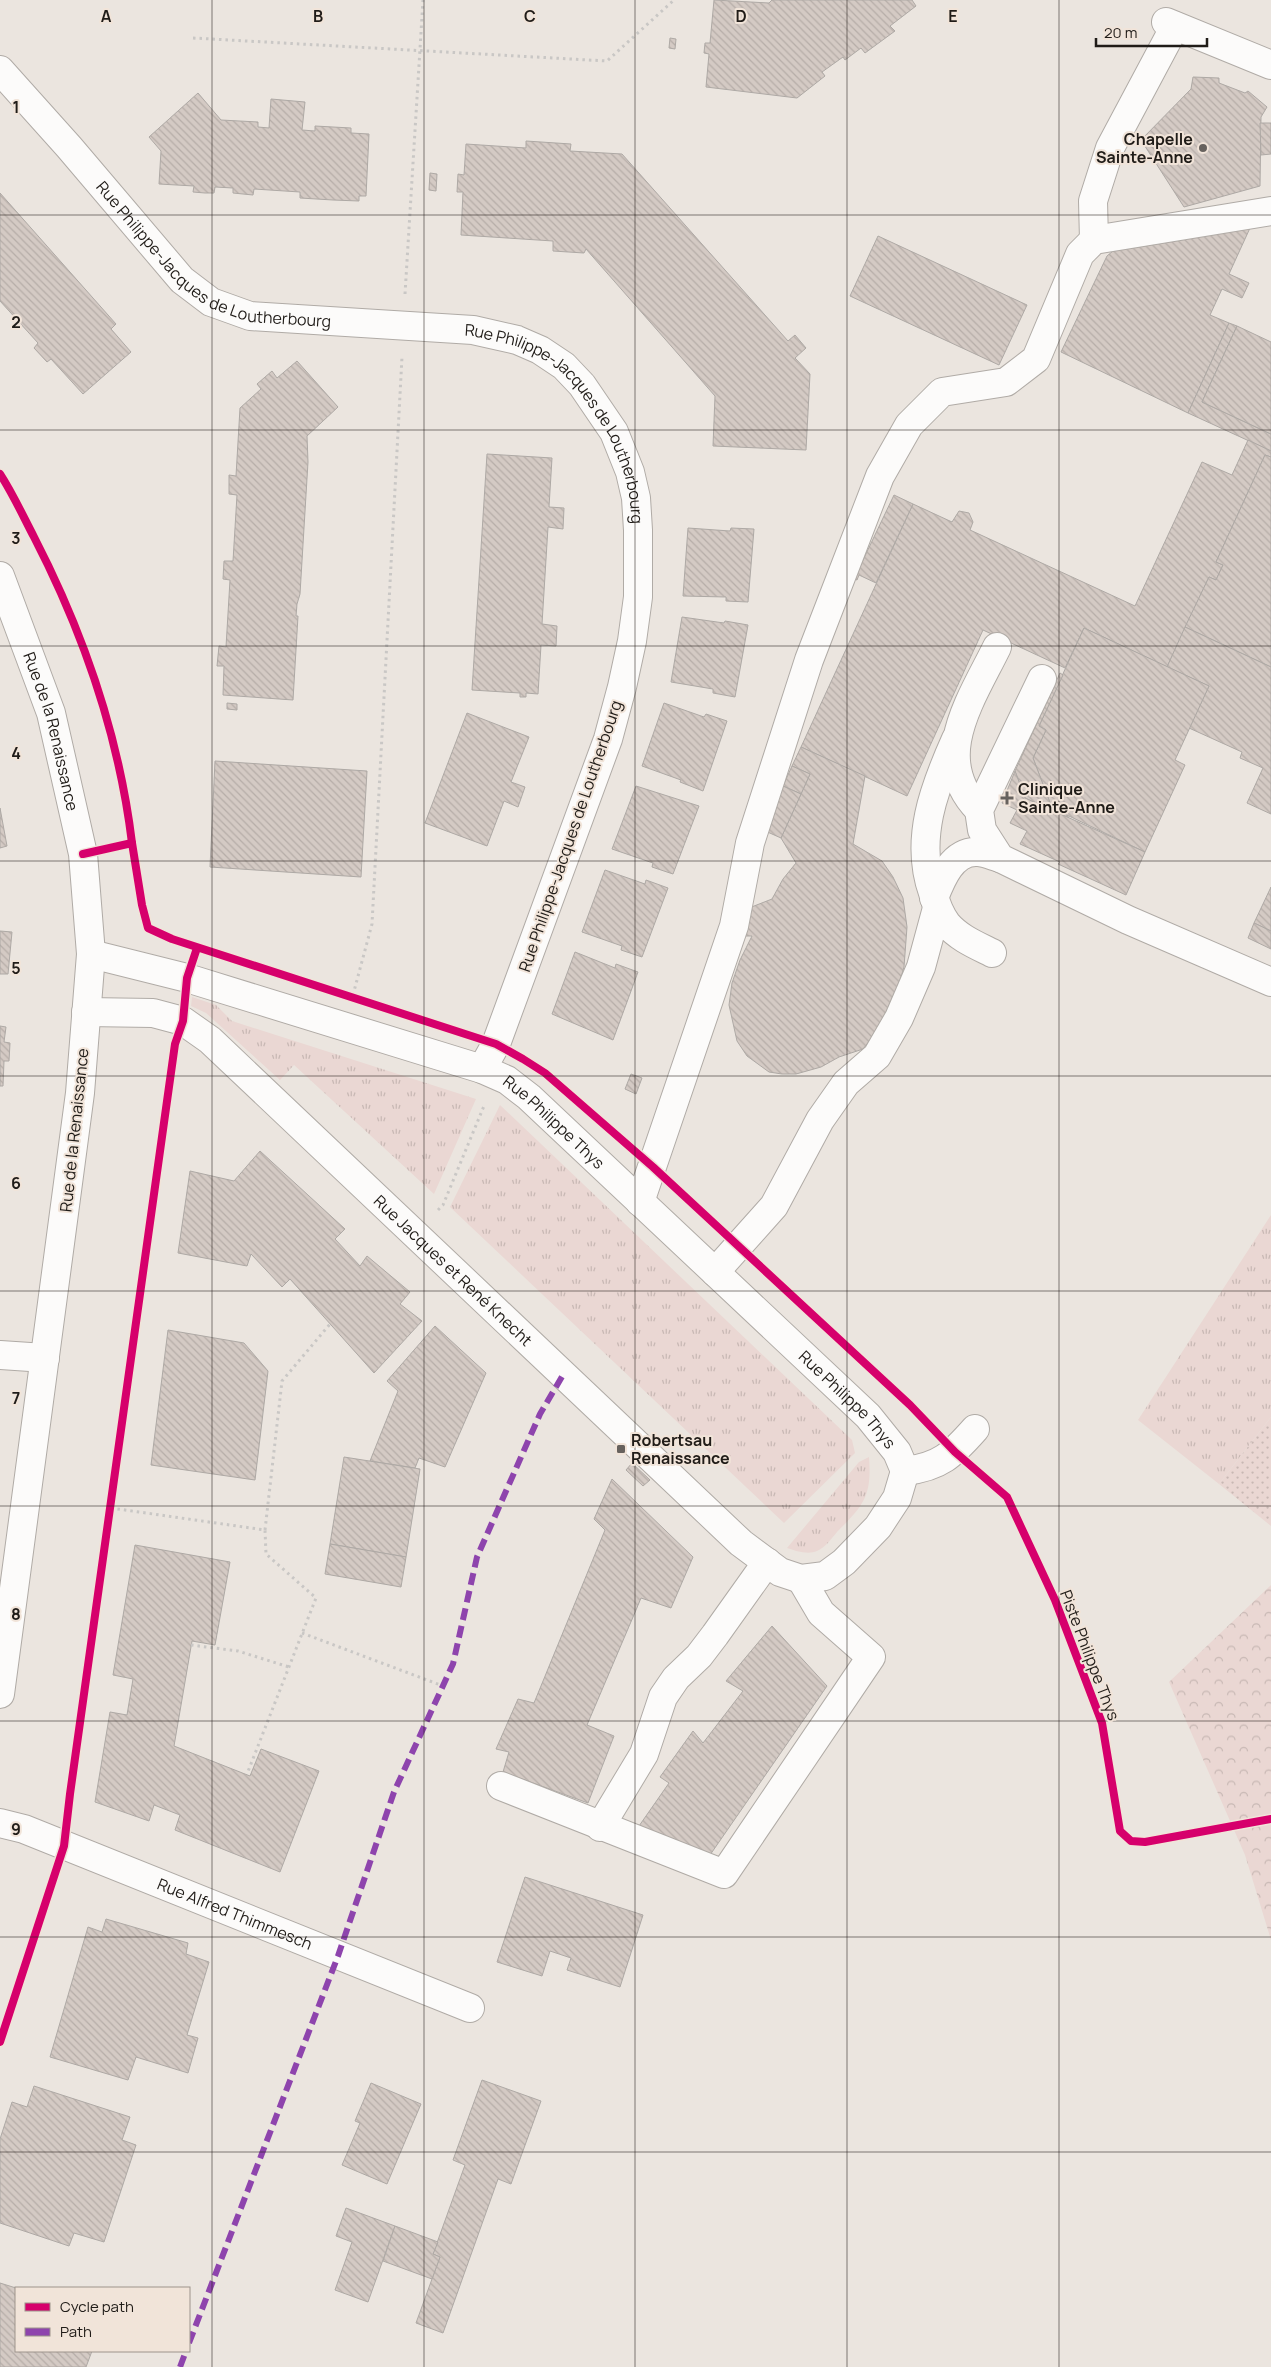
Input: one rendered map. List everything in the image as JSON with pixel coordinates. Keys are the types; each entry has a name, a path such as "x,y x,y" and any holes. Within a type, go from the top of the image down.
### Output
{"street":[{"path":"1094,240 1093,201 1110,148 1171,24 1271,65"},
{"name":"Rue Philippe-Jacques de Loutherbourg","path":"0,70 69,147 182,280 211,302 250,316 473,330 517,340 540,350 564,366 582,385 614,432 630,472 636,498 638,530 638,597 622,687 608,739 500,1034 489,1072"},
{"path":"640,1202 734,926 750,843 809,660 880,476 909,425 942,392 1006,382 1036,359 1080,254 1094,240 1271,211"},
{"name":"Rue de la Renaissance","path":"0,576 51,713 83,854 91,954 80,1093 0,1694"},
{"path":"992,953 956,933 946,923 928,881 924,855 931,803 938,779 956,739 962,720 996,647"},
{"path":"1000,858 982,830 979,810 1042,679"},
{"path":"956,739 955,758 959,778 966,797 979,810"},
{"path":"715,1272 774,1206 820,1120 846,1084 877,1056 899,1018 921,967 946,869 961,857 975,852 1000,858 1128,920 1271,982"},
{"name":"Rue Philippe Thys","path":"91,954 187,978 489,1072 529,1097 868,1416 897,1452 905,1471"},
{"name":"Rue Jacques et René Knecht","path":"86,1012 153,1012 183,1021 210,1040 741,1543 780,1572 801,1579 825,1576 844,1562 878,1527 897,1498 905,1471"},
{"path":"0,1355 46,1358"},
{"path":"905,1471 928,1468 955,1452 975,1429"},
{"path":"600,1827 644,1754 663,1697 676,1678 698,1656 715,1635 767,1562"},
{"path":"501,1786 600,1827 724,1874 871,1657 821,1613 801,1579"},
{"name":"Rue Alfred Thimmesch","path":"0,1823 24,1829 470,2008"}],"path":[{"path":"352,998 372,924 403,326 423,0"},
{"path":"192,38 607,61 674,0"},
{"path":"415,1234 443,1205 489,1072"},
{"path":"247,1774 316,1598 266,1554 265,1530 282,1381 330,1324"},
{"path":"111,1508 265,1530"},
{"path":"302,1633 443,1686"},
{"path":"191,1645 238,1651 289,1667"}],"green space":[{"path":"192,997 216,1005 232,1021 476,1099 434,1194 294,1065 280,1080 206,1013 191,1006"},
{"path":"500,1105 852,1440 855,1453 784,1523 450,1207"},
{"path":"1271,1215 1271,1417 1219,1484 1138,1420"},
{"path":"1271,1417 1271,1526 1219,1484"},
{"path":"869,1457 869,1481 864,1499 860,1507 828,1543 820,1550 806,1553 787,1548 859,1462"},
{"path":"1271,1585 1271,1940 1245,1855 1169,1682"}],"building":[{"path":"714,0 769,3 772,0 912,0 916,6 890,26 895,31 865,53 861,48 845,60 843,57 822,72 825,76 797,98 706,87 709,54 704,53 705,43 710,43"},
{"path":"670,38 676,39 675,49 669,48"},
{"name":"Chapelle Sainte-Anne","path":"1193,77 1219,78 1219,83 1245,93 1248,91 1267,107 1261,117 1260,186 1184,207 1141,140 1191,89"},
{"path":"198,93 221,120 258,122 258,127 269,128 271,99 305,102 302,130 315,131 315,126 351,128 351,133 369,134 366,196 359,196 359,201 333,200 300,198 300,192 254,189 253,195 233,193 233,188 215,187 214,193 205,193 193,192 194,186 159,184 161,151 149,137"},
{"path":"1260,123 1271,123 1271,154 1261,155"},
{"path":"526,141 571,144 570,151 622,154 788,341 795,335 806,348 795,358 810,374 806,450 713,446 715,396 586,249 584,253 553,251 553,241 461,235 463,192 457,192 458,174 464,175 466,144 526,148"},
{"path":"430,173 437,174 436,191 429,190"},
{"path":"0,193 116,324 111,329 131,352 83,394 51,359 47,362 34,348 38,343 0,301"},
{"path":"1250,228 1229,274 1249,283 1242,298 1222,289 1210,315 1229,323 1188,413 1061,352 1107,256 1125,241"},
{"path":"878,236 1027,305 999,365 850,296"},
{"path":"1229,323 1237,326 1202,402 1271,434 1271,451 1188,413"},
{"path":"1237,326 1271,342 1271,434 1202,402"},
{"path":"297,361 338,407 307,436 308,462 300,594 296,616 298,616 293,700 223,695 224,666 217,666 219,646 226,647 230,580 223,579 224,561 233,561 237,495 229,494 229,475 236,476 240,408 261,389 257,384 272,371 277,378"},
{"path":"1248,440 1271,451 1271,457 1265,455 1216,562 1223,565 1216,580 1209,577 1167,667 1084,628 1065,668 983,630 907,796 801,747 913,504 952,522 959,511 969,513 973,522 970,530 1135,606 1202,462 1232,475"},
{"path":"487,454 552,458 549,507 564,508 563,529 548,527 542,624 557,626 556,646 541,645 538,694 526,693 526,697 520,697 520,693 472,690"},
{"path":"1265,455 1271,457 1271,667 1185,627 1209,577 1216,580 1223,565 1216,562"},
{"path":"894,495 913,504 876,583 859,575 857,580 854,579"},
{"path":"688,528 730,531 731,528 754,529 748,602 726,601 726,597 683,596"},
{"path":"682,617 748,625 735,697 713,693 713,689 671,682"},
{"path":"1185,627 1271,667 1271,814 1247,803 1263,768 1240,758 1242,752 1189,728 1209,686 1167,667"},
{"path":"1084,628 1209,686 1175,760 1185,765 1145,852 1052,808 1033,758 1046,730 1039,726"},
{"path":"1060,673 1063,675 1039,726 1046,730 1033,758 1052,808 1068,816 1068,818 1025,798 1015,771"},
{"path":"227,703 237,704 237,710 227,709"},
{"path":"664,703 704,717 706,714 727,721 703,791 680,782 681,780 642,766"},
{"path":"467,713 529,737 511,782 525,787 518,807 504,801 487,846 425,823"},
{"path":"801,747 865,776 853,844 882,861 893,877 903,898 907,927 904,967 895,998 882,1025 863,1049 839,1057 821,1067 796,1074 782,1074 769,1072 747,1056 737,1041 729,1005 732,983 740,960 752,936 742,936 749,908 772,899 783,879 796,863 781,838 810,774 792,766"},
{"path":"215,761 367,771 361,877 210,867"},
{"path":"792,766 810,774 801,794 783,786"},
{"path":"1015,771 1025,798 1145,852 1126,895 1058,864 1060,862 1020,844 1027,831 1010,823 1017,810 1002,803"},
{"path":"636,786 699,806 673,874 652,867 653,863 612,849"},
{"path":"783,786 801,794 781,838 763,830"},
{"path":"0,808 7,846 0,848"},
{"path":"605,870 645,884 646,880 668,888 642,957 621,950 622,946 582,932"},
{"path":"1271,887 1271,931 1254,923"},
{"path":"1254,923 1271,931 1271,949 1248,938"},
{"path":"0,931 12,932 8,974 0,974"},
{"path":"575,952 615,968 616,964 638,972 613,1040 552,1014"},
{"path":"0,1026 6,1027 4,1042 10,1043 9,1061 4,1061 3,1086 0,1086"},
{"path":"631,1074 642,1078 636,1094 625,1089"},
{"path":"260,1151 345,1229 335,1239 360,1266 367,1256 410,1292 400,1304 422,1321 374,1373 290,1279 282,1287 251,1254 247,1266 178,1253 190,1171 234,1181"},
{"path":"435,1326 486,1373 445,1467 419,1458 415,1468 370,1461 398,1391 387,1381"},
{"path":"168,1330 244,1343 268,1371 255,1480 151,1465"},
{"path":"344,1457 420,1469 406,1557 330,1544"},
{"path":"632,1463 650,1480 643,1486 626,1470"},
{"path":"612,1479 693,1557 671,1608 641,1598 587,1725 614,1736 588,1803 503,1772 509,1752 496,1749 518,1699 534,1703 605,1530 594,1519"},
{"path":"330,1544 406,1557 401,1587 325,1574"},
{"path":"135,1545 230,1562 215,1645 192,1641 174,1746 250,1776 261,1749 319,1771 280,1872 175,1830 180,1815 154,1805 149,1821 95,1802 110,1712 127,1715 133,1679 113,1675"},
{"path":"772,1626 827,1686 710,1855 639,1826 669,1783 660,1777 693,1731 703,1743 743,1691 726,1681"},
{"path":"525,1877 643,1915 620,1987 567,1970 571,1958 550,1951 542,1976 497,1962"},
{"path":"106,1919 188,1943 186,1954 209,1962 187,2035 198,2038 188,2073 136,2057 128,2080 50,2057 88,1927 102,1932"},
{"path":"482,2080 541,2101 511,2184 498,2179 443,2333 416,2323 440,2257 433,2254 465,2165 453,2160"},
{"path":"371,2083 421,2104 387,2184 342,2165 360,2123 355,2121"},
{"path":"34,2086 130,2117 122,2140 136,2145 104,2242 74,2233 69,2246 0,2223 0,2139 12,2102 27,2107"},
{"path":"346,2208 395,2226 368,2302 335,2290 352,2242 336,2236"},
{"path":"395,2226 438,2242 433,2254 440,2257 432,2279 383,2261"},
{"path":"0,2283 15,2288 15,2352 92,2352 86,2367 0,2367"}],"marked path":[{"path":"190,2340 338,1956 394,1792 453,1664 477,1557 540,1414 563,1375"},
{"path":"180,2367 186,2352"}],"cycle path":[{"path":"0,474 18,505 52,573 83,647 108,724 118,763 132,843"},
{"name":"Piste Philippe Thys","path":"83,854 132,843 142,905 148,928 172,939 496,1044 545,1073 653,1167 910,1405 955,1452 1007,1497 1055,1600 1102,1723 1120,1831 1131,1841 1145,1842 1271,1819"},
{"path":"0,2042 64,1846 175,1044 183,1021 187,978 197,948"}],"place":[{"name":"Chapelle Sainte-Anne","path":"1203,148"},
{"name":"Clinique Sainte-Anne","path":"1007,798"},
{"name":"Robertsau Renaissance","path":"621,1449"}]}
